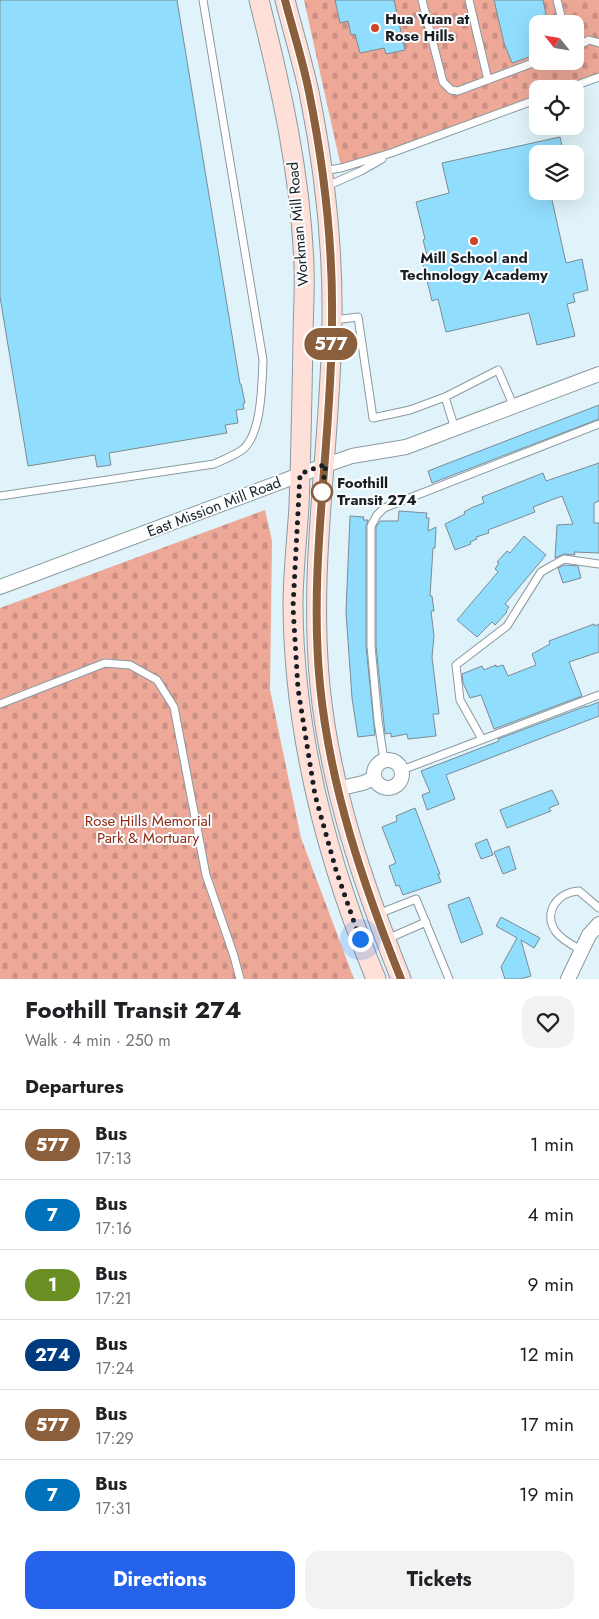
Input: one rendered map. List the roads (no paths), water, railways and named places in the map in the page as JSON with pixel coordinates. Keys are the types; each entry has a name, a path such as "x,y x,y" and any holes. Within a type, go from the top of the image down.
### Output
{"main road":[{"name":"Workman Mill Road","path":"260,0 276,67 297,184 304,266 300,474 293,607 298,689 315,795 339,878 376,979"},
{"name":"Workman Mill Road","path":"285,0 309,92 323,179 330,252 332,320 326,464 321,502 316,606 320,686 337,789 358,862 385,940 401,979"},
{"path":"276,67 286,82 292,97 303,145 307,176 314,185 323,179"},
{"path":"315,795 327,816 355,900 364,913 376,915"}],"street":[{"name":"East Mission Mill Road","path":"0,587 326,464 352,456 406,447 599,374"},
{"path":"337,789 368,780 381,786 392,788 400,781 402,770 395,761 384,760 375,767 368,780"},
{"path":"568,979 589,935 599,924"}],"lane":[{"path":"0,496 214,464 243,449 254,432 260,408 263,360 203,0"},
{"path":"422,0 444,82 451,90 458,91 529,64"},
{"path":"469,0 488,80"},
{"path":"557,0 561,15"},
{"path":"584,42 589,40 599,43"},
{"path":"584,82 599,77"},
{"path":"323,179 341,168 391,153 529,102"},
{"path":"323,179 361,171 391,153"},
{"path":"332,320 358,317 372,418 410,410 445,397 498,370 514,407"},
{"path":"445,397 455,429"},
{"path":"384,760 378,721 371,646 371,526 377,515 384,508 599,424"},
{"path":"482,740 460,700 456,665 507,626 541,572 564,559 599,564"},
{"path":"0,704 105,664 130,666 157,680 174,707 206,875 240,979"},
{"path":"402,770 599,695"},
{"path":"581,950 556,933 551,923 550,911 561,897 570,891 579,891 599,908"},
{"path":"376,915 416,899 449,979"},
{"path":"385,940 426,922"}],"place":[{"name":"Hua Yuan at Rose Hills","path":"375,28"},
{"name":"Mill School and Technology Academy","path":"474,241"},
{"name":"Foothill Transit 274","path":"322,492"}],"park label":[{"name":"Rose Hills Memorial Park & Mortuary","path":"148,830"}]}
